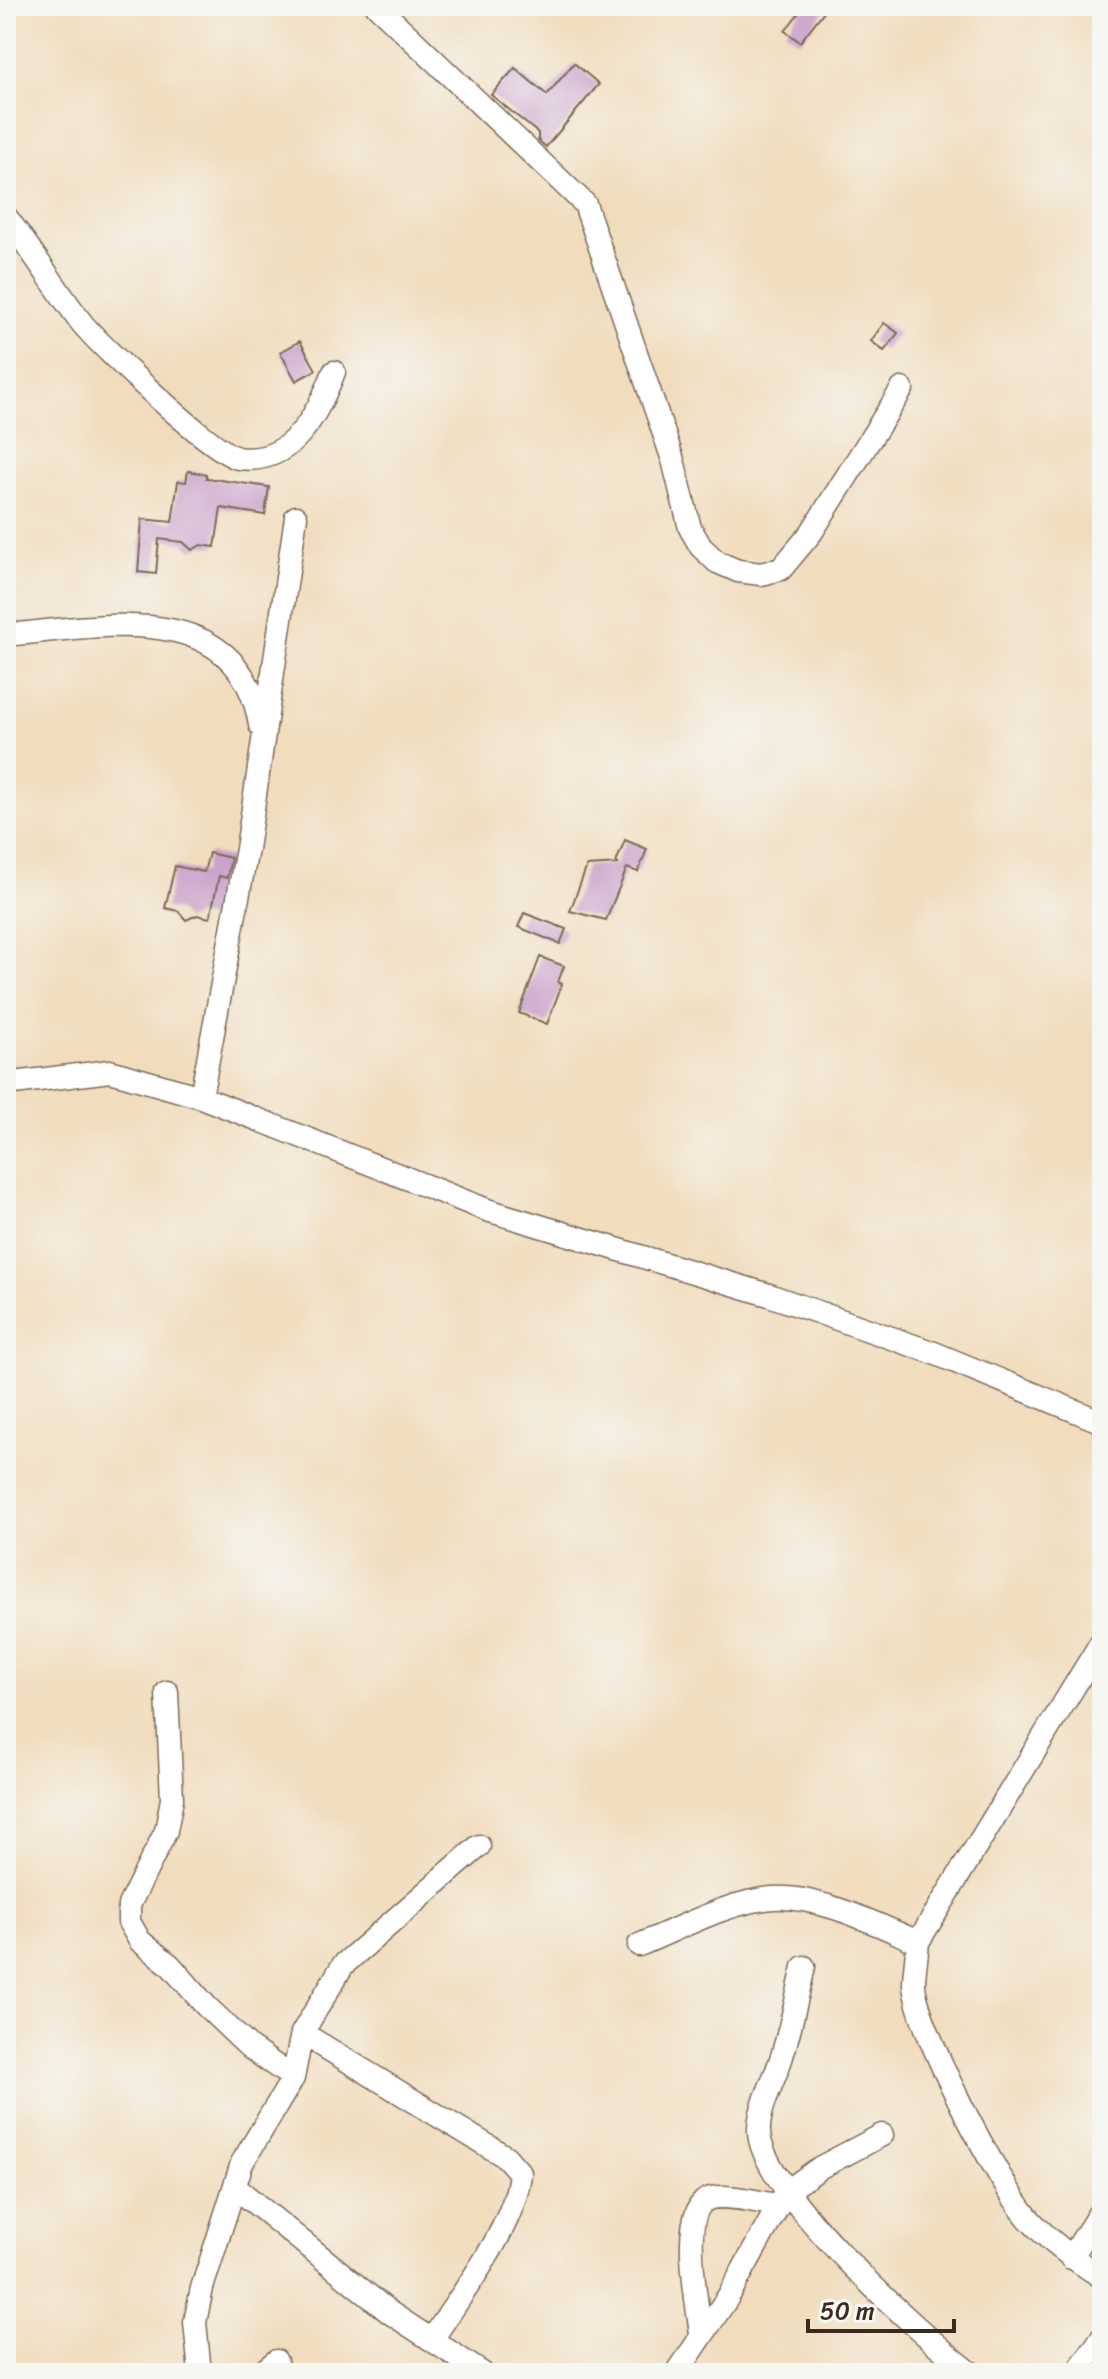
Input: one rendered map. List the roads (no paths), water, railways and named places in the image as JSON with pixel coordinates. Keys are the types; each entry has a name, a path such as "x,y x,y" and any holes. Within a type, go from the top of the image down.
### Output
{"street":[{"path":"377,6 585,204 673,460 690,528 701,547 717,562 738,571 761,574 781,569 811,533 902,389"},
{"path":"6,217 82,324 184,419 227,454 236,458 265,455 293,441 319,411 334,372"},
{"path":"201,1097 247,849 296,517"},
{"path":"6,635 140,624 178,629 199,638 235,666 248,684 262,738"},
{"path":"6,1084 110,1071 201,1097 487,1210 769,1295 934,1353 1102,1422"},
{"path":"1102,1641 918,1942 914,1986 929,2035 1003,2183 1030,2219 1071,2258 1102,2277"},
{"path":"167,1692 172,1799 166,1831 129,1905 129,1922 140,1941 170,1965 238,2037 293,2078"},
{"path":"200,2373 195,2322 202,2288 235,2187 256,2135 293,2078 302,2033 343,1965 479,1846"},
{"path":"639,1945 748,1901 776,1897 809,1902 865,1919 918,1942"},
{"path":"804,1967 784,2051 760,2118 759,2133 782,2199 927,2339 971,2373"},
{"path":"302,2033 506,2157 520,2173 519,2192 498,2234 432,2340"},
{"path":"677,2373 728,2297 782,2199 821,2167 882,2135"},
{"path":"235,2187 389,2312 482,2373"},
{"path":"701,2334 692,2255 694,2219 700,2206 708,2198 782,2199"},
{"path":"1071,2258 1102,2209"},
{"path":"1076,2373 1102,2338"}]}
